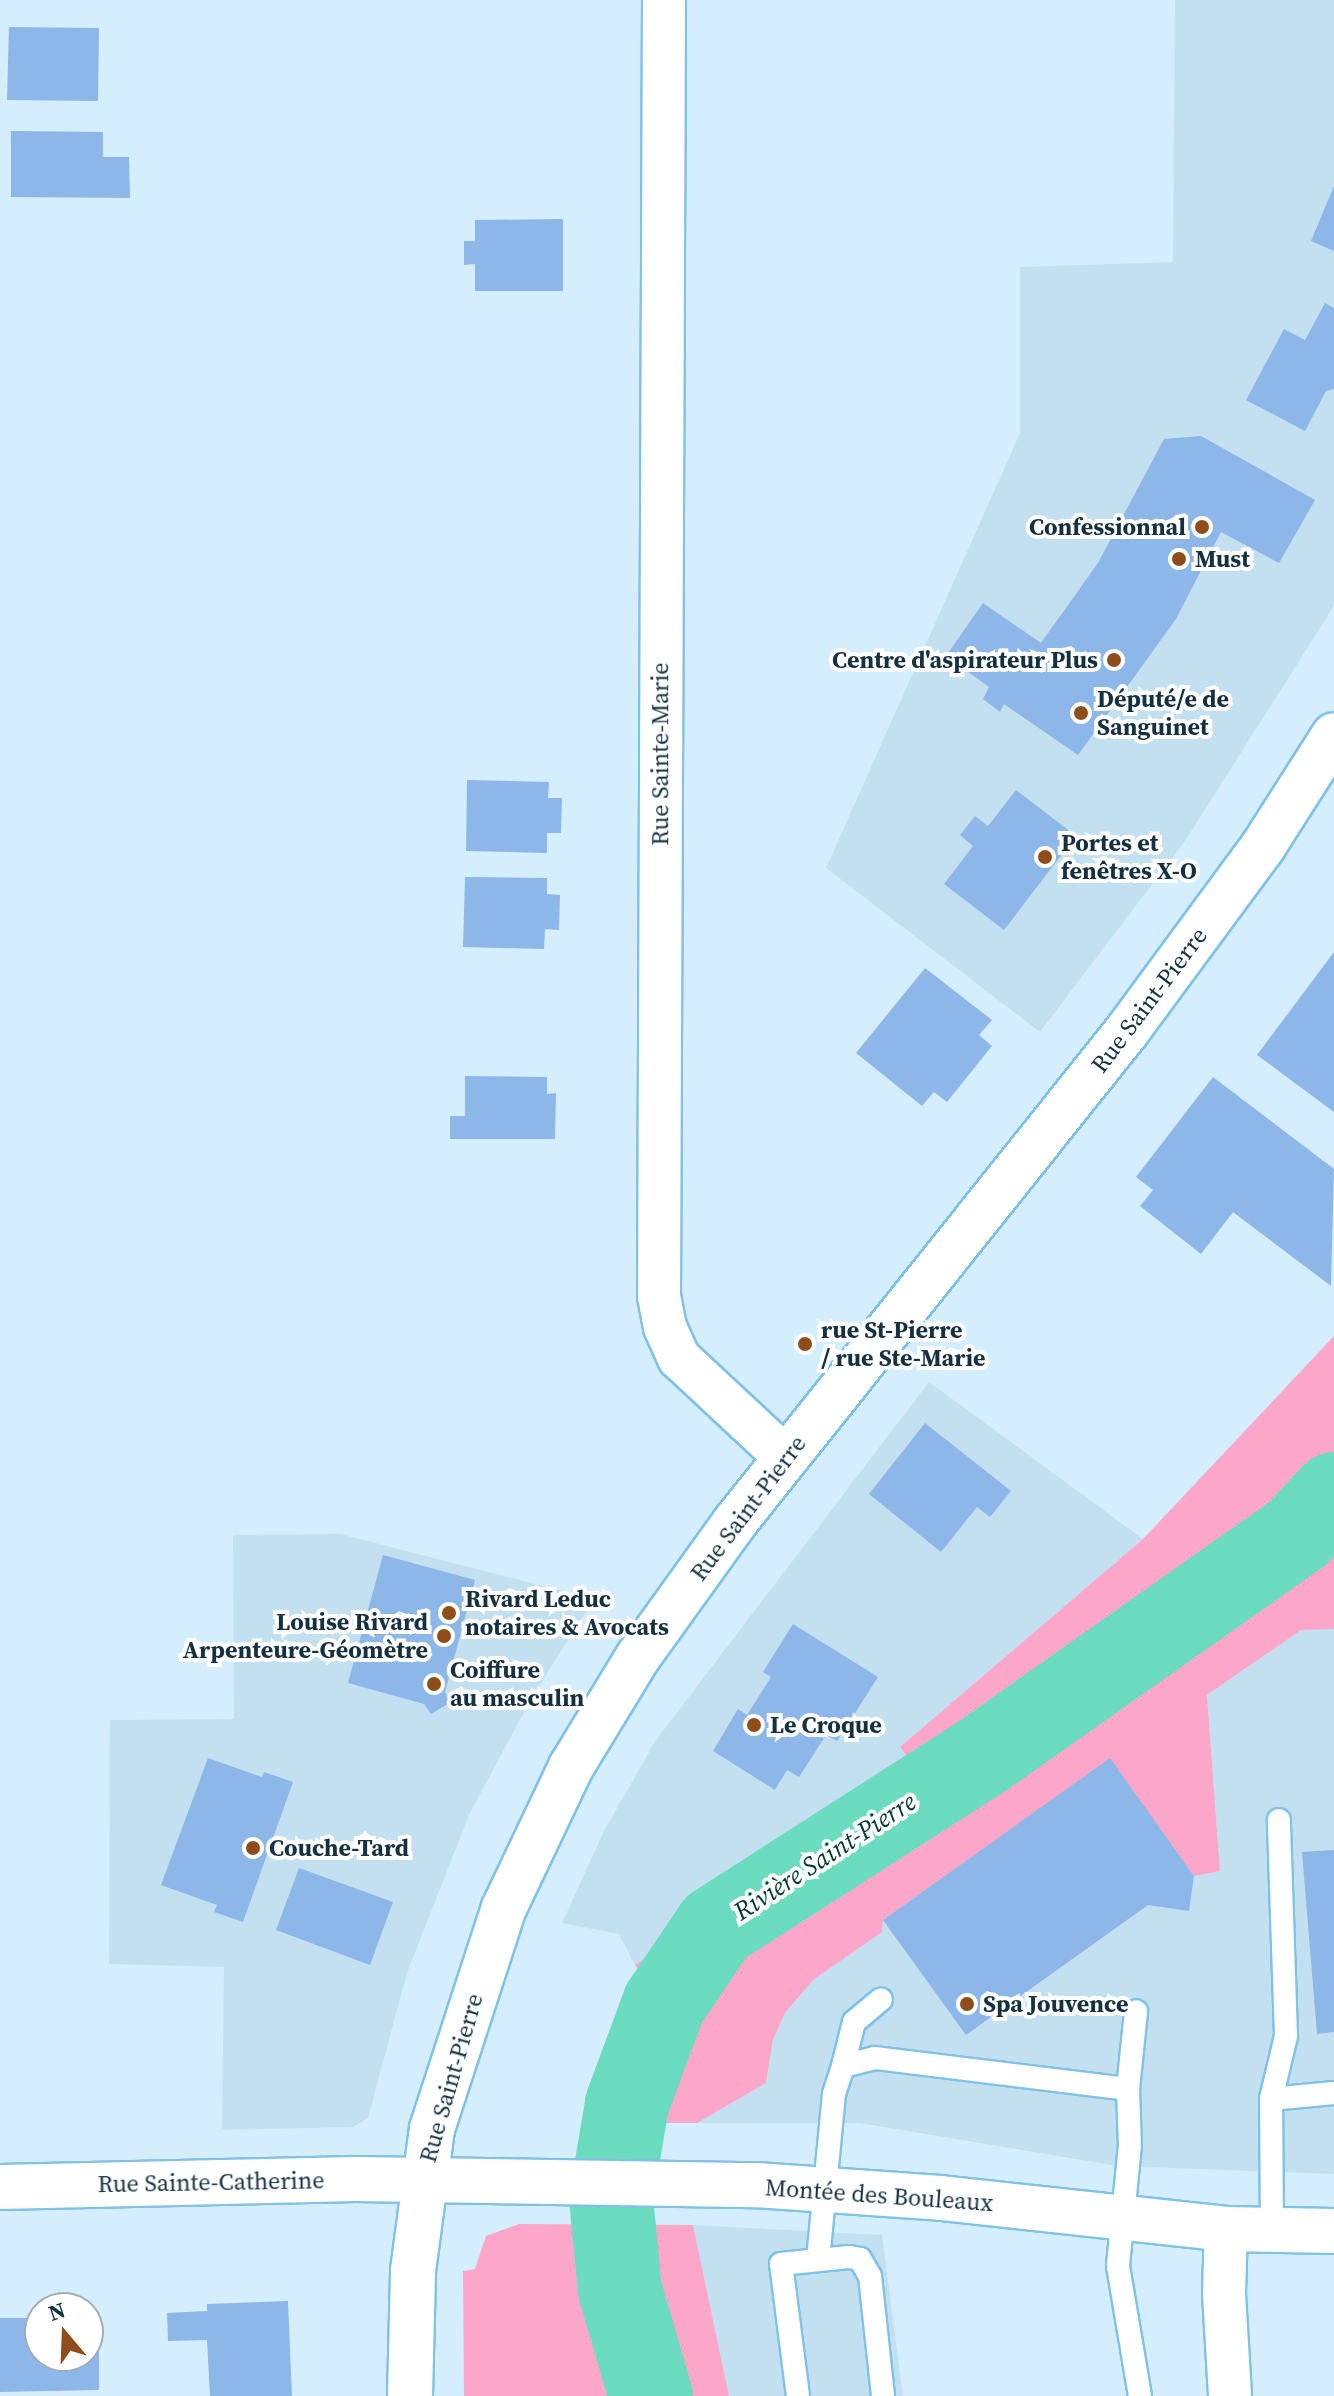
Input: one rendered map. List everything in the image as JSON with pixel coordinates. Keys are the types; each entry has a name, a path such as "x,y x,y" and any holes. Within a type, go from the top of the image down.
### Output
{"main road":[{"name":"Rue Saint-Pierre","path":"410,2396 411,2294 422,2181 460,2031 533,1839 638,1657 785,1457 1136,1019 1264,845 1334,735"},
{"name":"Montée des Bouleaux","path":"422,2181 823,2188 1226,2229 1334,2231"},
{"name":"Rue Sainte-Catherine","path":"0,2187 422,2181"}],"street":[{"name":"Rue Sainte-Marie","path":"664,0 659,1296 665,1327 679,1358 785,1457"},
{"path":"1226,2229 1224,2294 1230,2396"}],"lane":[{"path":"1272,2231 1271,2099 1286,2036 1279,1820"},
{"path":"818,2260 834,2094 854,2022 881,1999"},
{"path":"1136,2011 1128,2089 1130,2145 1118,2266 1140,2396"},
{"path":"843,2066 875,2058 1128,2089"},
{"path":"1271,2099 1334,2093"},
{"path":"798,2396 781,2264 849,2257 867,2266 883,2396"}],"shaded area":[{"path":"1175,0 1334,0 1334,606 1185,841 1040,1032 826,868 1020,433 1020,267 1173,262"},
{"path":"1334,1336 1334,1629 1301,1630 1207,1695 1220,1871 1194,1876 1110,1759 883,1920 882,1932 813,1980 785,2013 773,2040 766,2083 697,2123 636,2123 671,2014 635,1965 918,1772 900,1747 1143,1539"},
{"path":"929,1382 1143,1539 900,1747 918,1772 635,1965 619,1934 562,1923 604,1831 656,1740"},
{"path":"340,1534 594,1599 532,1697 469,1815 407,1973 368,2118 353,2127 222,2130 224,1967 109,1964 110,1720 234,1719 233,1535"},
{"path":"1334,1629 1334,2174 1118,2166 860,2123 697,2123 766,2083 773,2040 785,2013 813,1980 881,1932 883,1920 1110,1758 1220,1871 1207,1694 1301,1630"},
{"path":"519,2224 693,2225 729,2396 464,2396 463,2271 475,2269 486,2236"},
{"path":"693,2225 882,2235 903,2396 729,2396"}],"building":[{"path":"9,27 99,28 98,101 7,100"},
{"path":"11,131 103,132 103,157 129,157 130,198 11,197"},
{"path":"1334,186 1334,251 1311,241"},
{"path":"563,219 563,291 475,291 475,264 464,265 464,241 475,241 475,220"},
{"path":"1325,303 1334,308 1334,389 1326,391 1305,431 1246,400 1284,329 1305,340"},
{"path":"1201,436 1315,500 1279,563 1221,532 1176,619 1078,755 1004,704 1000,712 983,699 989,687 946,656 983,603 1041,643 1098,563 1164,439"},
{"path":"467,780 549,782 548,798 562,798 561,833 547,833 547,853 466,851"},
{"path":"1016,790 1076,836 1004,930 944,884 973,846 960,835 975,816 988,826"},
{"path":"465,877 547,878 547,894 560,895 559,930 545,929 544,949 463,947"},
{"path":"1334,952 1334,1112 1257,1055"},
{"path":"925,968 992,1020 979,1035 992,1046 947,1102 934,1092 922,1106 856,1053"},
{"path":"465,1076 547,1077 547,1094 556,1093 555,1139 450,1139 450,1116 465,1116"},
{"path":"1213,1077 1334,1169 1331,1286 1233,1212 1201,1254 1140,1206 1153,1190 1136,1177"},
{"path":"925,1423 1011,1491 990,1517 977,1507 941,1552 869,1494"},
{"path":"383,1555 475,1580 445,1692 451,1702 431,1714 424,1704 348,1683"},
{"path":"793,1624 878,1677 837,1741 826,1735 799,1777 787,1770 775,1790 713,1751 738,1709 747,1715 771,1677 763,1672"},
{"path":"208,1758 262,1777 264,1772 293,1782 243,1922 214,1912 217,1905 161,1885"},
{"path":"1110,1758 1194,1876 1189,1911 1148,1905 966,2035 883,1920"},
{"path":"1334,1850 1334,2032 1317,2034 1302,1852"},
{"path":"299,1868 393,1902 370,1965 276,1930"},
{"path":"288,2301 292,2396 210,2396 207,2340 168,2341 167,2313 207,2311 207,2304"},
{"path":"0,2318 24,2318 24,2372 99,2372 99,2390 0,2392"}],"waterway":[{"name":"Rivière Saint-Pierre","path":"651,2396 620,2290 611,2199 627,2104 664,2004 716,1927 978,1759 1298,1533 1334,1494"}],"place":[{"name":"Confessionnal","path":"1202,527"},
{"name":"Must","path":"1179,559"},
{"name":"Centre d'aspirateur Plus","path":"1114,660"},
{"name":"Député/e de Sanguinet","path":"1081,713"},
{"name":"Portes et fenêtres X-O","path":"1045,857"},
{"name":"rue St-Pierre / rue Ste-Marie","path":"805,1344"},
{"name":"Rivard Leduc notaires & Avocats","path":"449,1613"},
{"name":"Louise Rivard Arpenteure-Géomètre","path":"444,1636"},
{"name":"Coiffure au masculin","path":"434,1684"},
{"name":"Le Croque","path":"754,1725"},
{"name":"Couche-Tard","path":"253,1848"},
{"name":"Spa Jouvence","path":"967,2004"}]}
